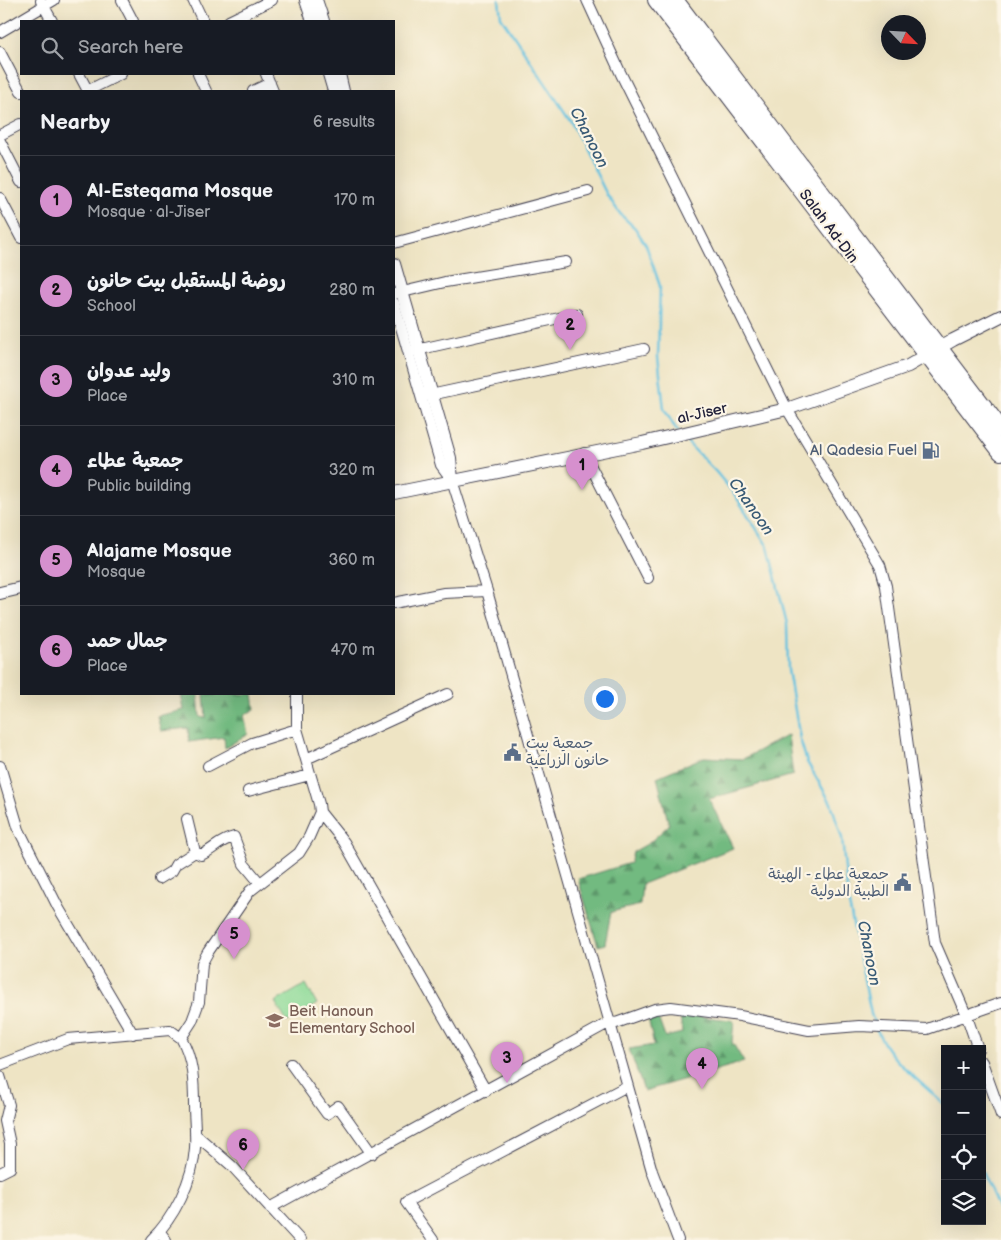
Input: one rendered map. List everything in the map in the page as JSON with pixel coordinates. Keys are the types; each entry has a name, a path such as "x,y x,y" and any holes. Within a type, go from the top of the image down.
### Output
{"highway":[{"name":"Salah Ad-Din","path":"656,0 934,352 1001,429"},
{"name":"Salah Ad-Din","path":"675,0 934,352 1001,452"}],"street":[{"path":"0,32 42,3 54,0"},
{"path":"122,0 132,20"},
{"path":"193,0 203,20"},
{"path":"306,0 313,20"},
{"path":"316,0 322,20"},
{"path":"587,0 621,74 788,409 880,565 886,586 934,943 967,1017 977,1045"},
{"path":"244,18 265,2"},
{"path":"42,3 51,20"},
{"path":"0,52 20,90"},
{"path":"80,75 87,90"},
{"path":"90,90 119,75"},
{"path":"198,75 206,90"},
{"path":"328,75 334,90"},
{"path":"338,75 344,90"},
{"path":"255,90 270,83"},
{"path":"0,134 20,124"},
{"path":"0,140 20,180"},
{"path":"395,243 588,190"},
{"path":"0,198 20,236"},
{"path":"398,292 566,262"},
{"path":"395,271 398,292 413,350 426,393 450,458 452,480 487,591 652,1172 678,1240"},
{"path":"395,305 413,350"},
{"path":"413,350 577,314"},
{"name":"al-Jiser","path":"395,493 642,443 788,409 908,366 1001,316"},
{"path":"426,393 435,394 486,384 644,349"},
{"path":"584,454 648,578"},
{"path":"0,593 20,588"},
{"path":"395,602 444,593 487,591"},
{"path":"306,759 448,694"},
{"path":"297,695 296,729 320,812 344,842 486,1091"},
{"path":"208,766 252,742 296,729"},
{"path":"0,766 19,830 58,907 133,1034"},
{"path":"248,791 310,775"},
{"path":"181,1038 192,1021 199,1002 202,963 241,902 259,882 277,871 299,853 309,837 320,812"},
{"path":"186,819 195,852 201,855 210,852 221,840 234,837 244,864 259,882"},
{"path":"160,879 172,871 176,864 195,852"},
{"path":"270,1208 372,1154 610,1022 616,1023 655,1010 672,1007 740,1016 809,1030 859,1026 927,1029 967,1017 1001,1003"},
{"path":"0,1065 68,1039 170,1030 181,1038 187,1049 190,1063 196,1134 195,1150 184,1190 163,1236 151,1240"},
{"path":"291,1064 327,1114 338,1106 372,1154"},
{"path":"986,1073 1001,1116"},
{"path":"0,1076 9,1105 5,1121 10,1144 10,1168 0,1173"},
{"path":"433,1240 406,1202 627,1086"},
{"path":"196,1134 232,1166 300,1240"}],"green space":[{"path":"181,695 198,695 200,717 206,718 204,695 253,695 255,709 244,715 248,734 225,748 224,737 189,742 188,728 161,731 157,716 184,710"},
{"path":"788,735 793,775 709,799 733,848 642,884 640,905 611,912 605,944 598,946 578,879 630,863 633,852 649,843 669,825 657,777 704,757 743,759"},
{"path":"306,984 317,1004 287,1022 275,1002"},
{"path":"680,1014 731,1020 734,1022 732,1042 744,1062 644,1091 629,1049 654,1045 648,1018 657,1015 665,1037 682,1033"}],"waterway":[{"name":"Chanoon","path":"499,0 501,17 570,120 607,195 621,215 635,228 646,245 660,286 658,357 664,409 677,431"},
{"name":"Chanoon","path":"682,437 735,495 768,547 787,624 788,670 800,739 807,762 831,803 842,838 848,899 871,1014 875,1025"},
{"name":"Chanoon","path":"877,1030 890,1053 941,1102"},
{"name":"Chanoon","path":"986,1180 1001,1214"}],"place":[{"name":"روضة المستقبل بيت حانون","path":"570,350"},
{"name":"Al Qadesia Fuel","path":"931,450"},
{"name":"Al-Esteqama Mosque","path":"582,490"},
{"name":"جمعية بيت حانون الزراعية","path":"512,752"},
{"name":"جمعية عطاء - الهيئة الطبية الدولية","path":"903,883"},
{"name":"Alajame Mosque","path":"234,959"},
{"name":"Beit Hanoun Elementary School","path":"275,1020"},
{"name":"وليد عدوان","path":"507,1083"},
{"name":"جمعية عطاء","path":"702,1089"},
{"name":"جمال حمد","path":"243,1170"}]}
